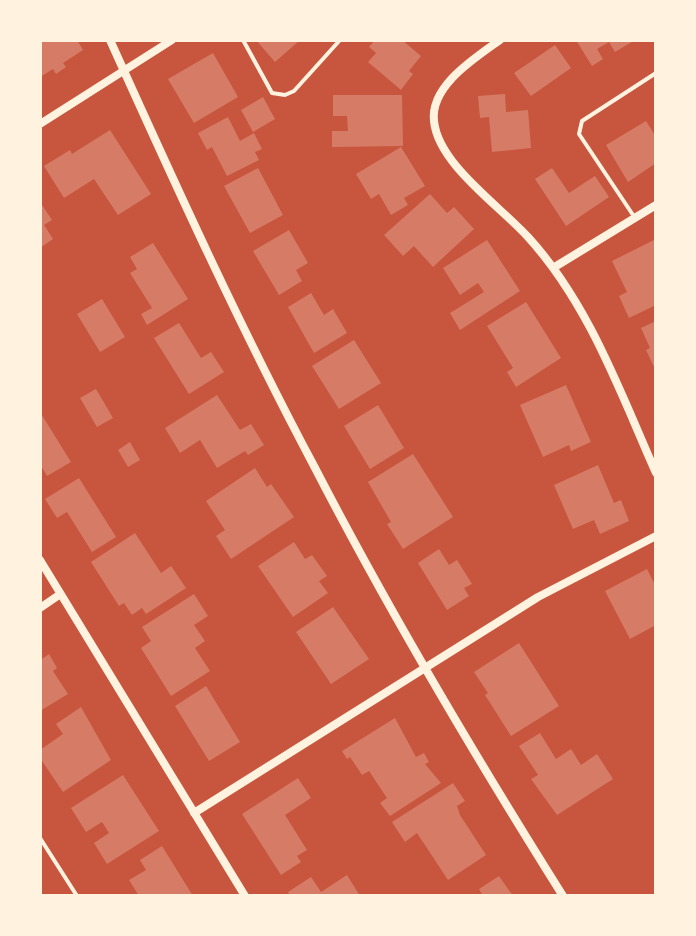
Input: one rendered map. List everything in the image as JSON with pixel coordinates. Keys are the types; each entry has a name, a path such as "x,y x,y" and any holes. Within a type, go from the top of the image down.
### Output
{"street":[{"path":"110,40 209,257 314,467 425,667 563,896"},
{"path":"40,124 172,40"},
{"path":"500,40 445,84 433,118 439,143 459,169 529,238 553,268 595,335 656,473"},
{"path":"553,268 656,205"},
{"path":"194,813 538,597 656,536"},
{"path":"40,560 245,896"},
{"path":"40,608 59,595"}],"lane":[{"path":"243,40 272,93 285,95 294,91 340,40"},
{"path":"635,218 579,134 582,121 656,73"},
{"path":"40,838 77,896"}],"building":[{"path":"40,40 77,40 83,50 63,63 66,67 56,74 53,69 40,77"},
{"path":"256,40 300,40 275,62"},
{"path":"375,40 402,40 421,56 409,71 413,74 401,90 368,62 376,53 369,47"},
{"path":"576,40 635,40 615,52 609,42 597,49 603,59 592,66"},
{"path":"555,45 571,68 531,96 514,73"},
{"path":"213,53 238,97 194,123 168,79"},
{"path":"505,94 506,112 528,110 531,148 492,152 489,117 480,118 478,96"},
{"path":"333,95 402,95 403,146 332,147 332,131 348,131 347,116 333,116"},
{"path":"263,97 275,119 253,132 241,110"},
{"path":"228,117 240,141 254,133 262,149 255,152 259,160 227,176 212,147 207,150 198,133"},
{"path":"646,121 656,137 656,163 628,182 606,145"},
{"path":"110,130 151,194 118,215 94,179 64,198 44,166 70,150 72,154"},
{"path":"401,147 425,186 404,198 408,205 391,215 379,194 371,199 356,174"},
{"path":"258,168 283,215 250,233 224,186"},
{"path":"552,168 569,193 595,176 609,197 566,226 535,179"},
{"path":"430,194 447,213 454,207 474,229 433,267 414,246 403,256 384,235"},
{"path":"40,202 52,220 44,225 53,239 40,248"},
{"path":"289,230 308,263 296,270 302,281 279,295 253,251"},
{"path":"656,239 656,305 629,318 619,296 627,292 612,261"},
{"path":"487,240 520,291 460,330 450,313 484,292 478,283 460,295 443,268"},
{"path":"153,243 188,299 147,325 141,314 152,308 130,273 137,269 130,257"},
{"path":"311,293 324,315 333,309 347,333 314,353 288,307"},
{"path":"102,299 125,337 100,352 77,314"},
{"path":"526,302 561,358 516,387 507,372 513,368 487,326"},
{"path":"656,321 656,371 646,350 650,348 641,328"},
{"path":"179,323 201,358 211,352 224,372 189,394 154,338"},
{"path":"354,340 381,383 339,409 312,366"},
{"path":"566,385 591,442 571,451 569,445 543,457 520,405"},
{"path":"96,389 113,418 97,427 80,398"},
{"path":"217,395 240,430 251,424 264,445 248,455 245,451 217,468 200,440 180,453 165,428"},
{"path":"378,405 404,448 370,469 344,426"},
{"path":"40,412 71,462 47,476 40,464"},
{"path":"130,442 140,460 128,467 118,450"},
{"path":"413,454 453,517 403,549 387,524 391,522 368,482"},
{"path":"598,465 614,503 621,500 629,521 600,534 594,520 573,529 554,485"},
{"path":"255,468 267,487 271,484 294,517 231,559 216,536 225,530 206,501"},
{"path":"79,478 116,537 92,552 67,512 57,518 45,499"},
{"path":"135,533 161,573 171,566 186,588 146,614 142,608 132,615 124,603 119,606 91,562"},
{"path":"294,542 305,559 312,555 327,576 319,581 328,593 293,617 258,566"},
{"path":"439,549 449,565 457,560 472,584 464,588 469,596 447,610 418,563"},
{"path":"647,569 656,587 656,625 630,639 605,591"},
{"path":"194,594 208,616 194,625 205,641 195,648 210,671 171,696 141,648 151,641 142,627"},
{"path":"333,607 369,659 331,684 296,632"},
{"path":"519,643 559,706 511,736 474,672"},
{"path":"49,654 57,668 53,671 68,694 40,711 40,656 42,659"},
{"path":"206,686 240,742 209,761 175,706"},
{"path":"81,707 111,760 63,792 40,758 40,750 63,734 56,724"},
{"path":"395,718 416,757 424,753 429,762 425,764 441,783 390,816 380,803 387,798 369,771 362,775 342,751"},
{"path":"540,733 556,759 571,749 581,765 597,754 613,779 557,815 531,779 538,775 519,746"},
{"path":"123,775 159,831 107,864 94,843 109,833 102,822 86,832 71,808"},
{"path":"298,778 311,798 285,815 307,850 297,856 301,862 281,875 242,814"},
{"path":"453,783 465,801 457,806 460,815 486,855 448,880 417,833 405,842 392,822"},
{"path":"162,846 193,896 139,896 129,880 146,870 140,860"},
{"path":"347,875 360,896 290,896 288,892 311,877 321,892"},
{"path":"499,876 513,896 483,896 479,889"}]}
